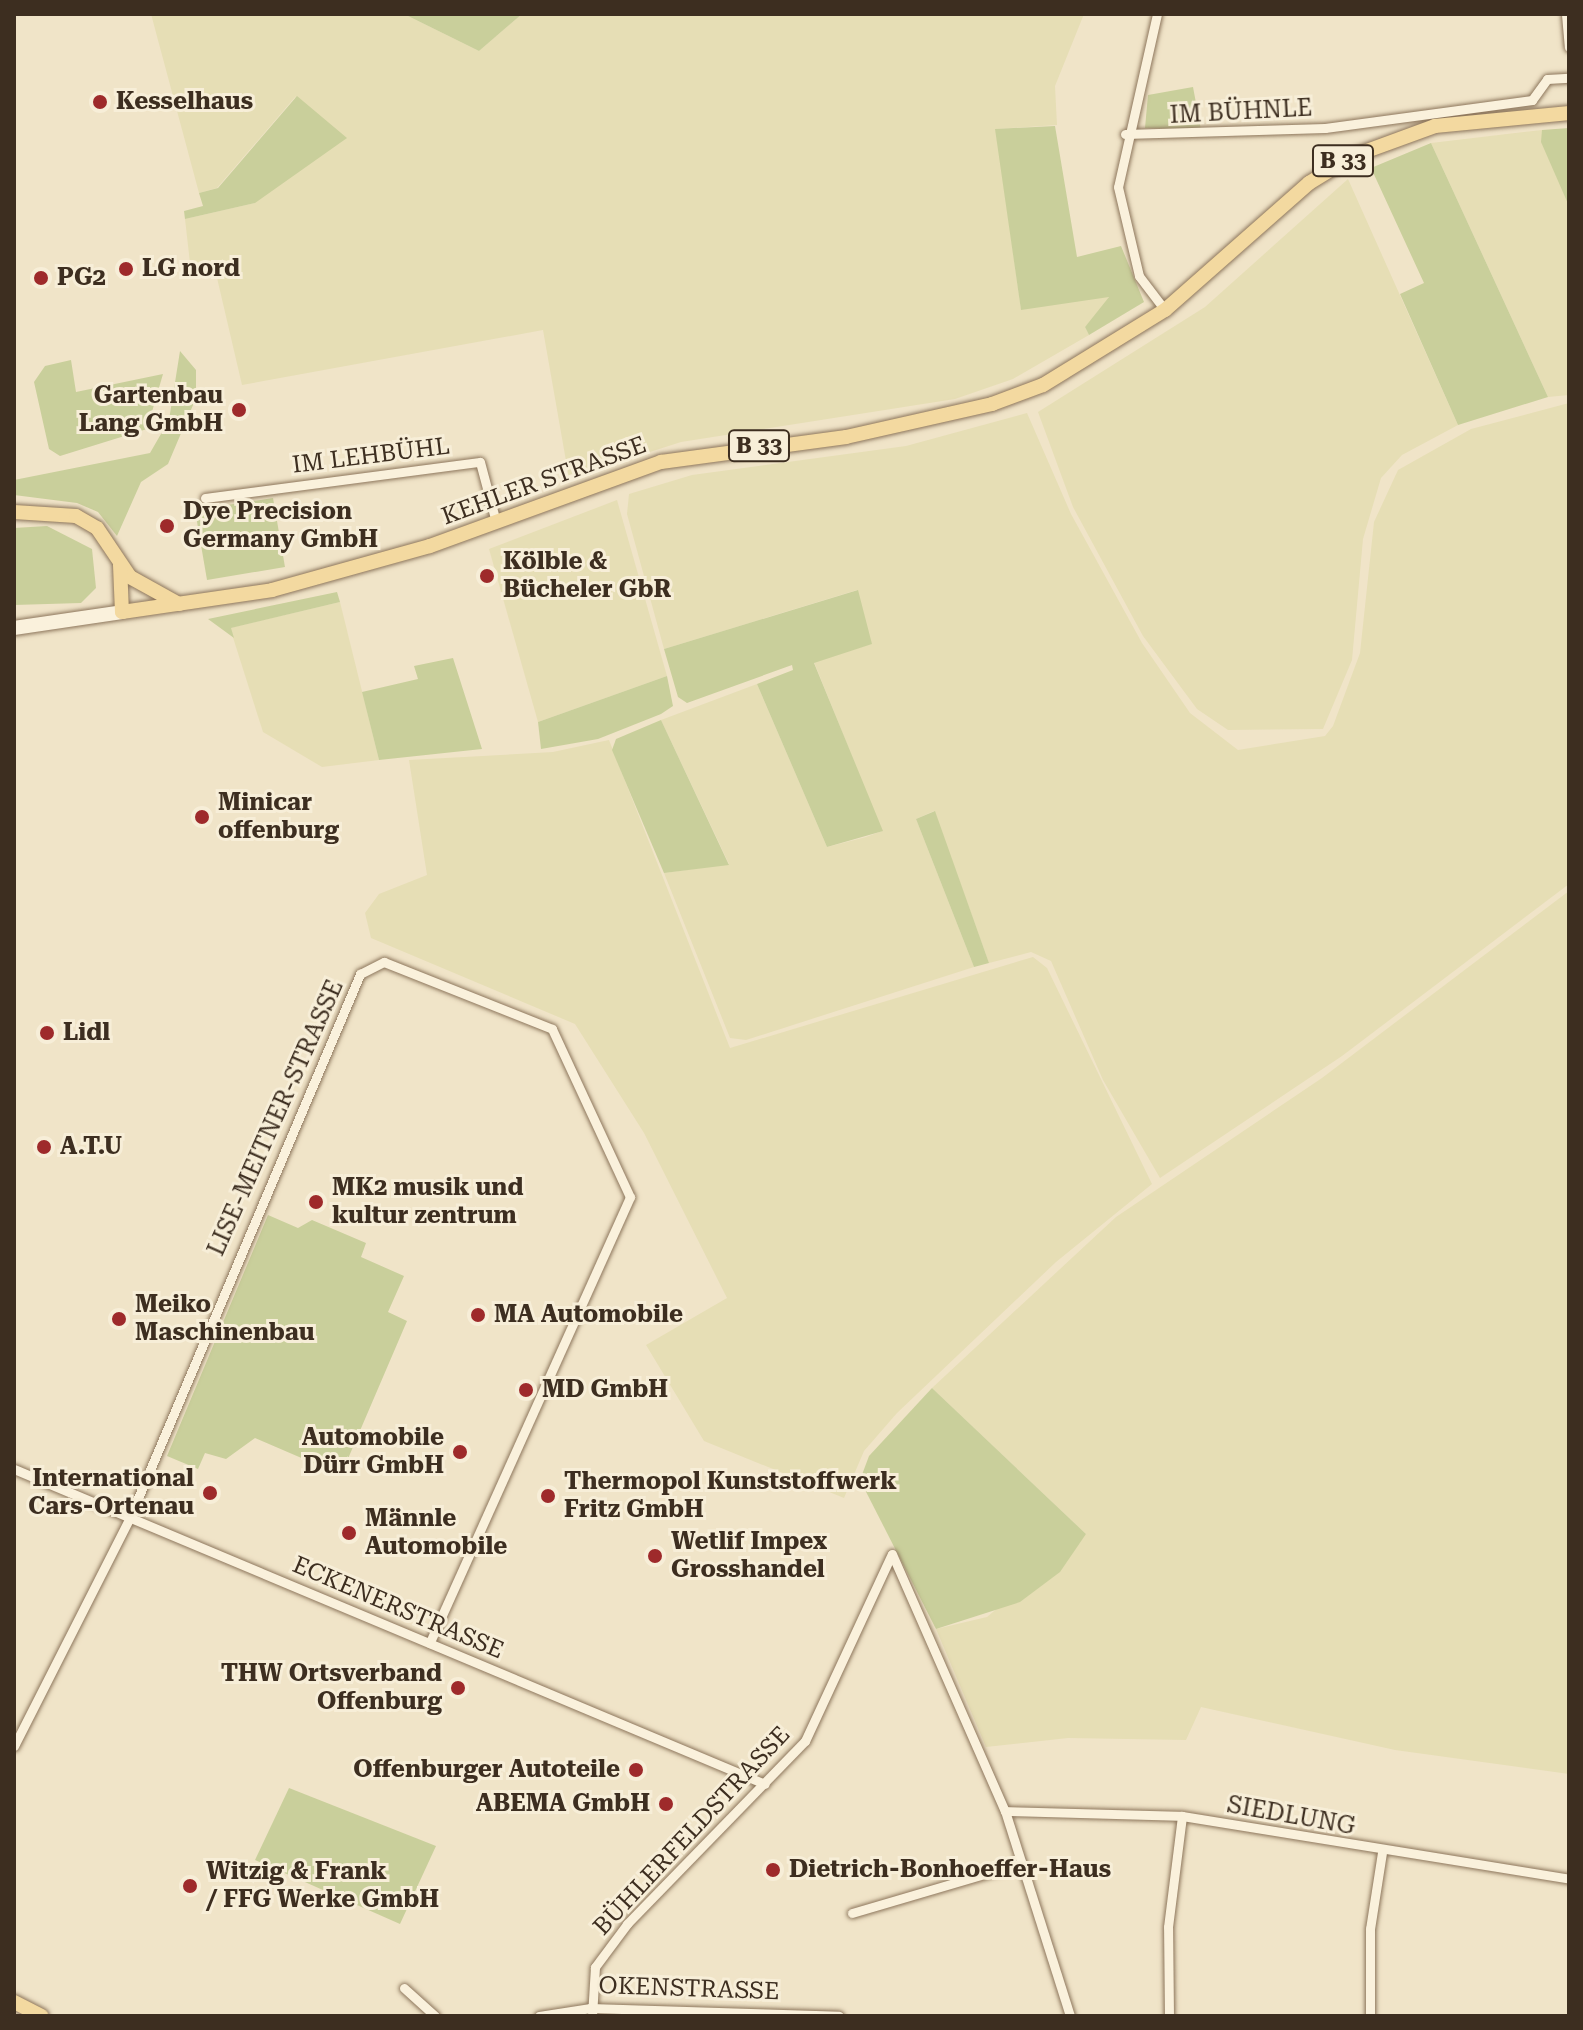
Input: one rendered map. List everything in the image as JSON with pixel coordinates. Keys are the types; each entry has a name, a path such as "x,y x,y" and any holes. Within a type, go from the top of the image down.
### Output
{"main road":[{"name":"KEHLER STRASSE","path":"122,612 323,578 496,522 661,462 860,434 992,404 1043,385 1165,310 1309,183 1353,156 1435,126 1569,113"},
{"path":"14,512 76,516 97,528 120,565 179,604"},
{"path":"14,628 122,612 120,565"},
{"path":"14,2002 42,2016"}],"street":[{"path":"1157,14 1125,134 1122,224 1139,276 1165,310"},
{"path":"1566,14 1569,47"},
{"name":"IM BÜHNLE","path":"1125,134 1358,121 1532,100 1547,79 1569,78"},
{"name":"IM LEHBÜHL","path":"205,498 480,462 496,522"},
{"name":"LISE-MEITNER-STRASSE","path":"14,1746 130,1517 271,1172 366,967 384,962 552,1029 630,1197 430,1643"},
{"name":"ECKENERSTRASSE","path":"14,1469 765,1784"},
{"name":"BÜHLERFELDSTRASSE","path":"591,2012 595,1967 627,1924 805,1741 892,1554 1005,1811 1070,2016"},
{"name":"SIEDLUNG","path":"1005,1811 1182,1816 1382,1852 1569,1879"},
{"path":"1169,2016 1168,1927 1182,1816"},
{"path":"1370,2016 1370,1929 1382,1852"},
{"path":"852,1913 1022,1863"},
{"path":"404,1988 435,2016"},
{"name":"OKENSTRASSE","path":"539,2016 591,2012 839,2016"}],"shaded area":[{"path":"151,14 404,14 479,51 522,14 1084,14 1055,86 1057,125 996,129 1021,309 1109,296 1107,303 1085,327 1089,335 1013,379 955,399 681,442 569,478 543,330 242,385 214,265 190,263 185,219 255,203 296,96 217,188 199,193"},
{"path":"1542,130 1569,206 1569,395 1548,397 1431,143"},
{"path":"1348,179 1458,425 1402,455 1381,478 1363,539 1352,660 1323,729 1228,730 1197,709 1143,636 1073,507 1038,412 1205,307"},
{"path":"1569,403 1569,884 1342,1056 1160,1178 1103,1080 1051,961 1031,952 989,963 934,811 916,819 974,967 746,1040 730,1038 664,873 729,864 661,720 757,684 827,847 866,837 882,831 814,662 871,644 857,590 664,649 627,514 629,494 692,475 906,446 1027,413 1071,514 1142,643 1190,713 1238,750 1325,736 1333,726 1360,653 1374,522 1398,470 1471,429"},
{"path":"617,500 667,676 538,722 489,549"},
{"path":"340,602 379,760 322,767 263,732 230,628"},
{"path":"609,740 730,1048 1033,957 1047,968 1152,1184 1056,1262 897,1413 864,1451 844,1498 704,1441 646,1345 727,1298 644,1133 575,1024 371,938 365,913 379,894 427,875 409,760 553,752"},
{"path":"1569,891 1569,1774 1395,1750 1201,1707 1186,1740 1068,1738 986,1747 936,1629 987,1617 1086,1534 932,1388 1116,1217 1322,1078"}],"green space":[{"path":"404,14 522,14 479,51"},
{"path":"1193,87 1201,130 1145,128 1148,95"},
{"path":"297,96 347,138 255,203 185,219 184,211 203,206 199,193 218,188"},
{"path":"1055,126 1077,257 1121,246 1144,302 1089,335 1085,327 1109,297 1021,310 995,129"},
{"path":"1569,128 1569,206 1541,142 1542,130"},
{"path":"1431,143 1548,397 1458,425 1400,294 1424,283 1371,168"},
{"path":"180,351 196,370 196,398 168,464 141,482 117,536 98,512 77,503 14,495 14,480 150,453 169,420"},
{"path":"71,360 76,392 163,374 147,429 60,456 49,449 34,382 45,366"},
{"path":"273,498 285,567 207,580 195,510"},
{"path":"47,526 92,549 96,588 81,603 14,605 14,528"},
{"path":"858,590 872,644 814,663 883,831 827,847 757,684 793,670 792,665 687,703 678,697 664,649"},
{"path":"337,592 340,602 231,628 234,638 208,619"},
{"path":"453,658 482,749 379,760 362,692 418,679 414,666"},
{"path":"667,676 673,706 661,714 598,739 541,749 538,722"},
{"path":"661,720 729,865 664,873 612,750 616,739"},
{"path":"935,811 989,963 974,967 916,819"},
{"path":"268,1215 298,1228 312,1220 366,1243 361,1257 404,1276 388,1312 407,1321 341,1475 255,1438 226,1459 205,1453 198,1469 167,1456"},
{"path":"932,1388 1086,1534 1060,1572 1020,1602 936,1629 860,1480 869,1456"},
{"path":"289,1788 436,1846 400,1924 255,1860"}],"place":[{"name":"Kesselhaus","path":"100,102"},
{"name":"LG nord","path":"126,269"},
{"name":"PG2","path":"41,278"},
{"name":"Gartenbau Lang GmbH","path":"239,410"},
{"name":"Dye Precision Germany GmbH","path":"167,526"},
{"name":"Kölble & Bücheler GbR","path":"487,576"},
{"name":"Minicar offenburg","path":"202,817"},
{"name":"Lidl","path":"47,1033"},
{"name":"A.T.U","path":"44,1147"},
{"name":"MK2 musik und kultur zentrum","path":"316,1202"},
{"name":"MA Automobile","path":"478,1315"},
{"name":"Meiko Maschinenbau","path":"119,1319"},
{"name":"MD GmbH","path":"526,1390"},
{"name":"Automobile Dürr GmbH","path":"460,1452"},
{"name":"International Cars-Ortenau","path":"210,1493"},
{"name":"Thermopol Kunststoffwerk Fritz GmbH","path":"548,1496"},
{"name":"Männle Automobile","path":"349,1533"},
{"name":"Wetlif Impex Grosshandel","path":"655,1556"},
{"name":"THW Ortsverband Offenburg","path":"458,1688"},
{"name":"Offenburger Autoteile","path":"636,1770"},
{"name":"ABEMA GmbH","path":"666,1804"},
{"name":"Dietrich-Bonhoeffer-Haus","path":"773,1870"},
{"name":"Witzig & Frank / FFG Werke GmbH","path":"190,1886"}]}
